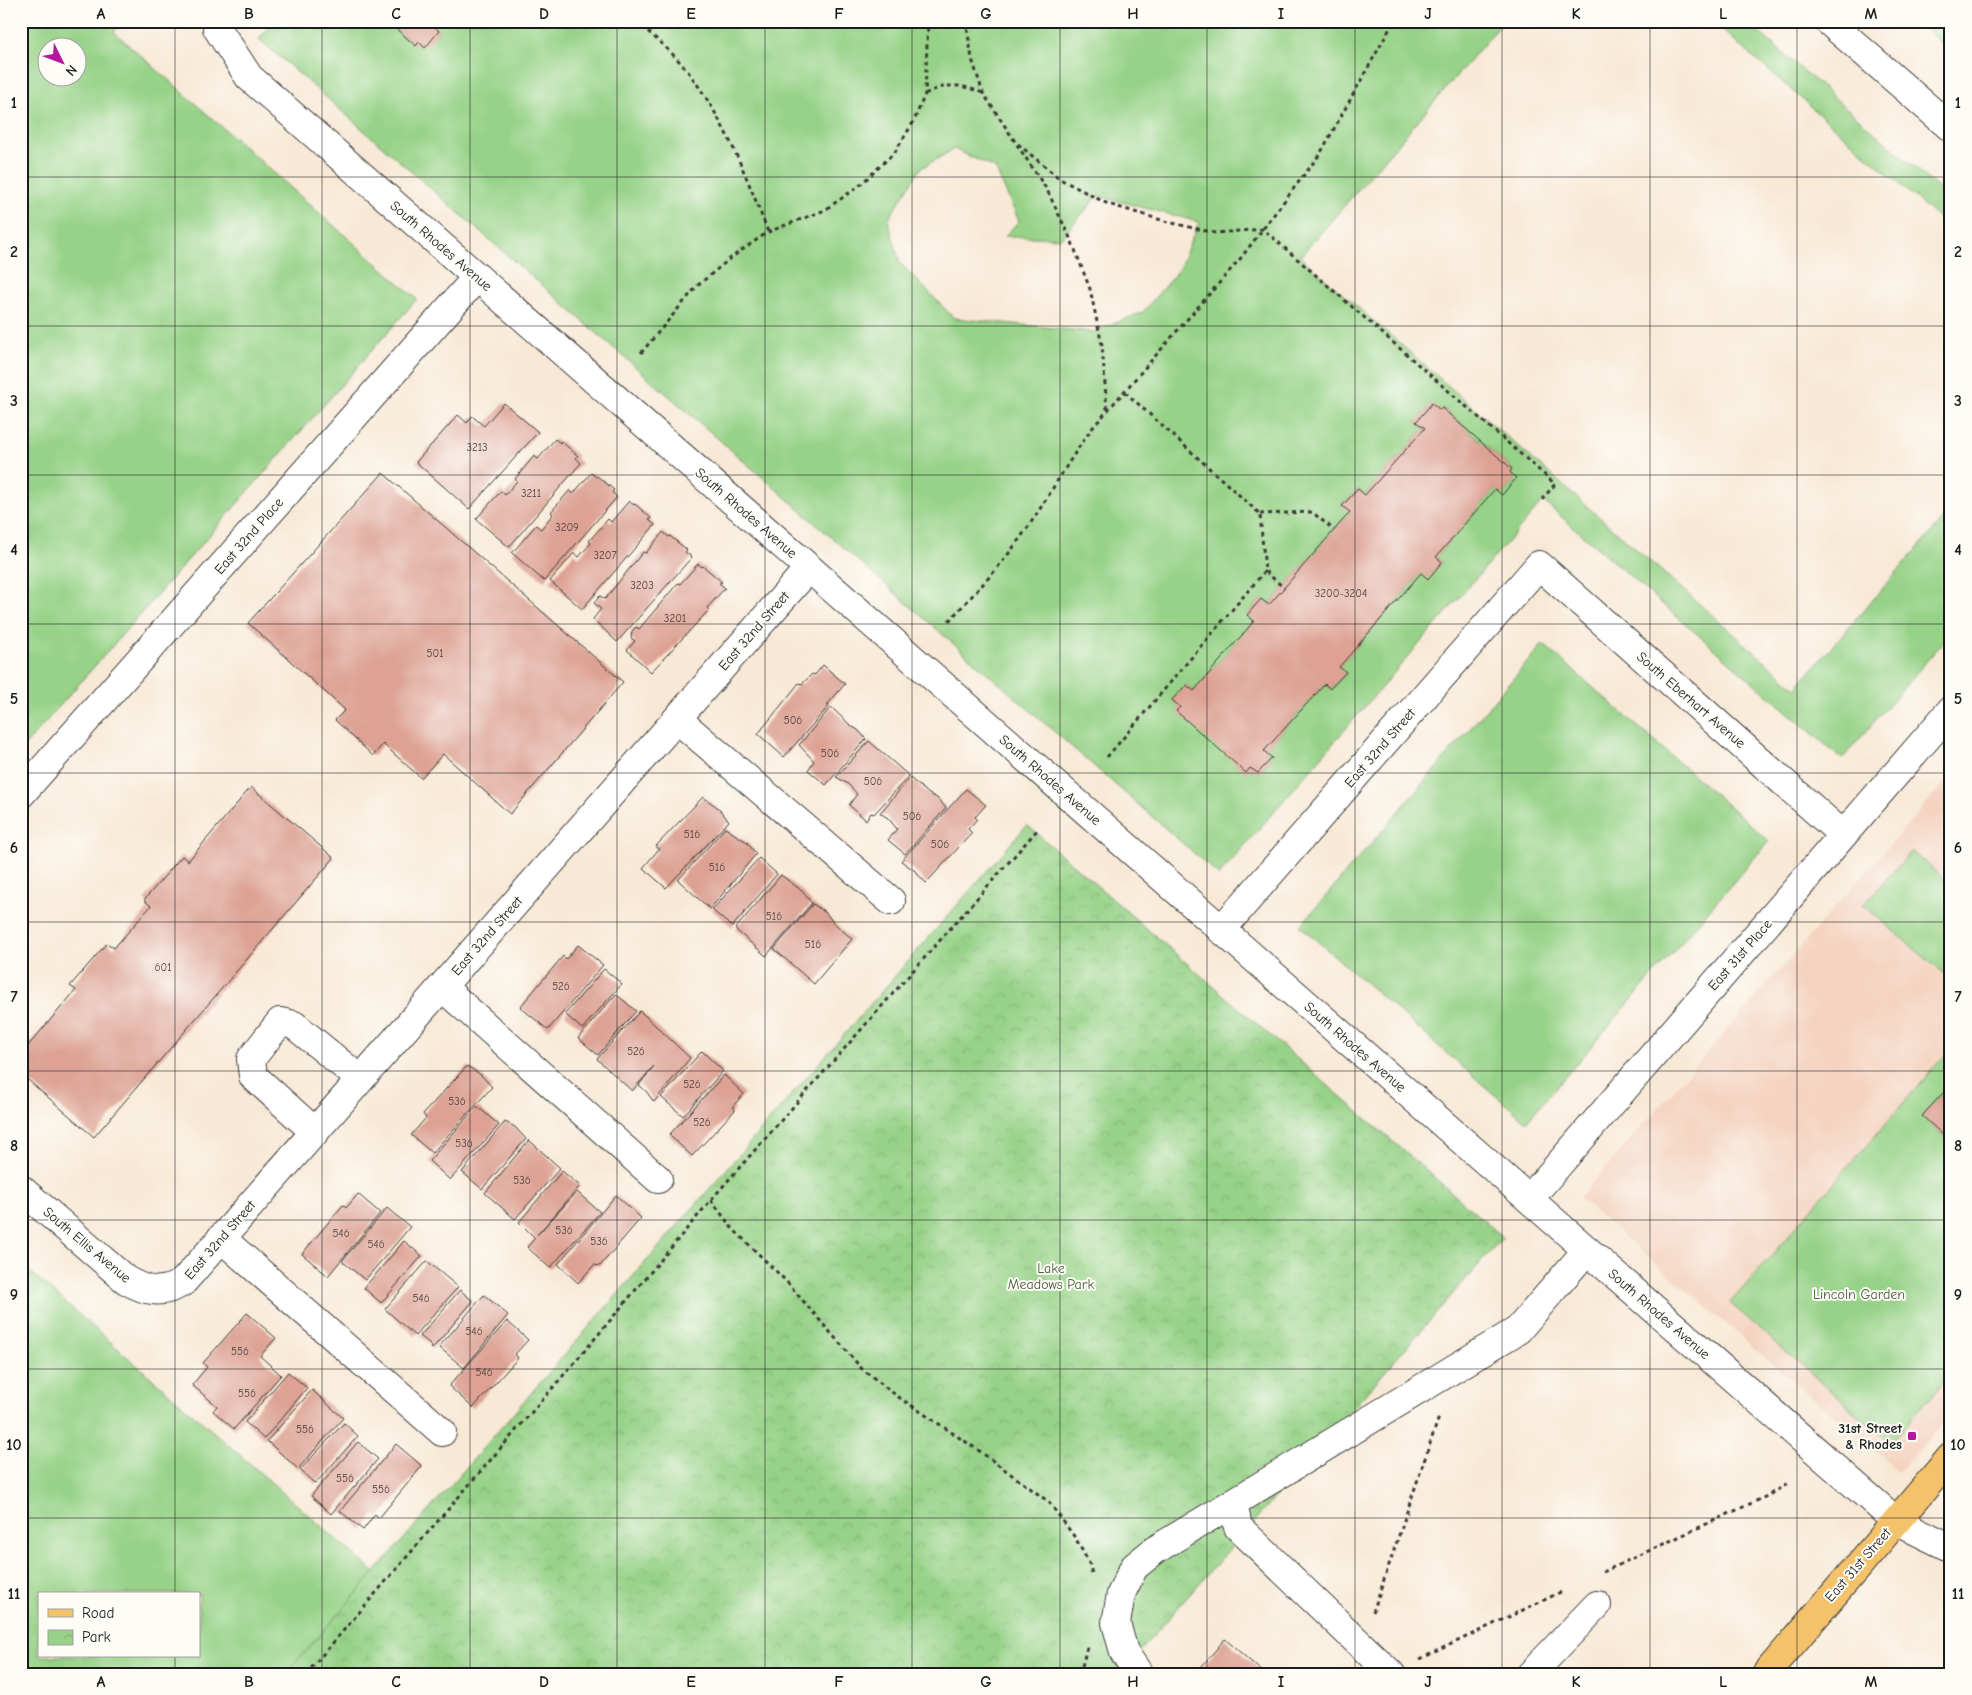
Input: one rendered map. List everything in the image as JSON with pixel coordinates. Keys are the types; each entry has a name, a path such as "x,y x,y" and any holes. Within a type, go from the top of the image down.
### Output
{"main road":[{"name":"East 31st Street","path":"1766,1674 1951,1458"}],"street":[{"path":"1828,21 1951,128"},
{"name":"South Rhodes Avenue","path":"218,25 249,77 1896,1521 1951,1548"},
{"name":"East 32nd Place","path":"21,794 477,277"},
{"name":"East 32nd Street","path":"1222,930 1539,565"},
{"name":"South Eberhart Avenue","path":"1539,565 1843,835"},
{"name":"East 32nd Street","path":"157,1291 172,1289 183,1282 809,568"},
{"name":"East 31st Place","path":"1529,1199 1951,710"},
{"path":"677,719 891,901"},
{"path":"442,987 658,1179"},
{"path":"315,1132 253,1076 251,1059 280,1022 294,1025 360,1079"},
{"name":"South Ellis Avenue","path":"21,1189 126,1280 141,1288 157,1291"},
{"path":"221,1238 442,1432"},
{"path":"1139,1674 1124,1652 1116,1623 1121,1594 1134,1567 1155,1550 1518,1330 1588,1250"},
{"path":"1233,1503 1238,1527 1390,1674"},
{"path":"1531,1674 1597,1605"}],"path":[{"path":"636,21 685,68 714,109 740,162 768,232"},
{"path":"641,353 698,285 732,257 768,232 825,210 859,186 895,152 914,121 925,94 928,21"},
{"path":"966,21 972,59 983,93 1047,190 1072,242 1090,289 1102,345 1107,411"},
{"path":"949,621 1015,546 1075,451 1107,411 1240,259 1320,154 1394,21"},
{"path":"925,94 943,86 965,87 983,93"},
{"path":"1018,144 1060,180 1108,204 1168,222 1215,233 1263,229 1555,484 1540,502"},
{"path":"1125,392 1260,514 1265,571 1284,588"},
{"path":"1260,514 1312,512 1334,530"},
{"path":"1107,757 1265,571"},
{"path":"306,1674 587,1348 711,1200 1039,828"},
{"path":"711,1200 732,1228 785,1280 862,1369 897,1396 978,1450 1049,1502 1076,1539 1090,1565 1094,1582"},
{"path":"1362,1648 1440,1416"},
{"path":"1080,1674 1088,1643"}],"shaded area":[{"path":"1951,775 1951,1413 1899,1472 1579,1198"}],"green space":[{"path":"21,21 123,21 114,32 417,299 21,750"},
{"path":"274,21 387,21 415,45 419,42 425,47 439,31 434,26 437,21 1504,21 1300,257 1796,688 1951,510 1951,633 1842,759 1543,501 1219,875 259,39","holes":["954,149 995,168 1019,221 1005,236 1061,238 1098,196 1199,222 1179,269 1143,312 1093,332 954,318 900,263 888,220 920,169","1431,404 1440,410 1443,408 1512,469 1510,472 1516,478 1502,495 1495,489 1436,557 1442,562 1428,578 1421,573 1339,667 1346,673 1330,689 1325,684 1264,751 1272,758 1258,773 1250,768 1246,773 1172,700 1186,685 1194,691 1254,621 1247,615 1261,599 1269,605 1350,512 1342,505 1358,489 1365,495 1425,428 1416,422"]},
{"path":"1712,21 1746,21 1951,199 1951,229"},
{"path":"1917,21 1951,21 1951,51"},
{"path":"1543,644 1769,841 1526,1122 1300,926"},
{"name":"Lake Meadows Park","path":"1027,825 1503,1237 1120,1674 286,1674"},
{"path":"1912,851 1951,885 1951,980 1863,905"},
{"name":"Lincoln Garden","path":"1951,1048 1951,1084 1922,1116 1951,1142 1951,1373 1891,1443 1730,1303"},
{"path":"21,1264 375,1573 286,1674 21,1674"}],"building":[{"path":"387,21 437,21 434,26 439,31 425,48 419,42 416,46"},
{"path":"504,403 538,432 469,509 416,462 458,415 467,423 472,416 484,426"},
{"path":"1432,403 1440,410 1442,408 1512,469 1510,472 1516,478 1502,495 1495,489 1436,557 1442,562 1428,579 1421,573 1339,667 1346,672 1330,689 1325,684 1264,751 1272,758 1258,773 1250,768 1246,773 1176,711 1180,707 1172,700 1186,685 1194,691 1254,621 1247,615 1261,599 1269,605 1350,512 1342,506 1358,489 1365,495 1425,428 1416,422"},
{"path":"555,439 560,443 561,441 578,456 576,458 581,463 509,547 476,519 501,491 505,495 517,481 515,479 534,456 538,459"},
{"path":"383,473 623,682 510,814 443,754 421,778 383,744 373,756 335,720 345,710 248,623"},
{"path":"591,473 614,490 612,492 617,497 544,581 512,553 536,525 541,529 553,514 551,512 570,490 573,494"},
{"path":"629,501 651,518 649,520 655,525 582,609 550,581 574,553 579,557 591,543 589,541 608,519 611,522"},
{"path":"663,532 687,550 685,552 692,557 617,642 593,619 601,609 594,603 600,596 605,599 643,552 646,553"},
{"path":"698,564 722,582 719,583 725,588 707,608 709,610 651,672 627,650 635,641 631,638 632,631 636,627 639,629 678,583 680,584"},
{"path":"823,665 845,684 827,705 829,706 784,757 758,734 799,683 802,684 812,674 815,675"},
{"path":"831,707 866,739 826,785 808,770 814,761 799,745"},
{"path":"869,741 909,776 874,814 871,813 866,820 849,805 857,794 848,784 836,777"},
{"path":"910,778 929,794 937,798 946,808 905,854 888,840 897,829 888,818 880,813"},
{"path":"251,787 334,858 94,1137 21,1074 21,1054 76,990 70,986 107,943 114,948 151,906 144,900 182,856 188,861"},
{"path":"966,789 986,805 975,817 977,819 968,829 972,833 926,883 914,870 901,861"},
{"path":"703,797 717,807 729,821 666,888 643,868 659,849 655,847"},
{"path":"725,828 747,842 756,854 710,909 678,880"},
{"path":"759,858 777,874 732,927 712,910"},
{"path":"781,875 801,890 812,903 766,956 735,929"},
{"path":"813,904 826,913 852,939 814,984 774,949"},
{"path":"578,945 603,965 548,1030 520,1007 563,956 566,959"},
{"path":"604,969 622,984 582,1029 565,1014"},
{"path":"616,994 636,1011 598,1055 578,1038"},
{"path":"640,1011 690,1058 654,1102 639,1085 654,1066 632,1091 597,1059"},
{"path":"702,1051 723,1071 683,1116 661,1097"},
{"path":"467,1066 481,1075 492,1087 432,1153 411,1135 426,1118 423,1114"},
{"path":"724,1075 744,1094 733,1106 735,1110 692,1156 669,1135"},
{"path":"1951,1084 1951,1142 1922,1116"},
{"path":"477,1106 499,1125 450,1180 429,1161"},
{"path":"505,1122 515,1127 526,1139 482,1189 462,1172"},
{"path":"529,1140 560,1168 515,1219 485,1193"},
{"path":"562,1171 580,1186 537,1235 577,1192 600,1212 550,1268 527,1247 535,1238 519,1222"},
{"path":"358,1194 380,1213 328,1276 302,1254 343,1205 346,1208"},
{"path":"616,1195 641,1218 600,1266 594,1265 578,1283 558,1264"},
{"path":"387,1208 410,1227 365,1280 342,1261"},
{"path":"404,1241 422,1256 381,1303 364,1288"},
{"path":"427,1261 458,1287 415,1336 385,1309"},
{"path":"460,1290 473,1301 432,1349 429,1343 420,1336"},
{"path":"484,1295 508,1315 464,1368 439,1347"},
{"path":"247,1313 276,1338 260,1356 281,1375 234,1429 213,1411 217,1406 192,1385 207,1367 203,1363"},
{"path":"507,1321 528,1340 515,1354 518,1358 473,1408 449,1386"},
{"path":"288,1372 307,1388 264,1439 245,1422"},
{"path":"312,1390 343,1418 298,1469 267,1441"},
{"path":"344,1423 358,1436 315,1484 300,1470"},
{"path":"358,1442 378,1459 331,1514 311,1496"},
{"path":"396,1444 422,1466 379,1518 375,1514 363,1530 340,1511"},
{"path":"1225,1639 1265,1674 1195,1674"}],"place":[{"name":"31st Street & Rhodes","path":"1912,1436"}]}
